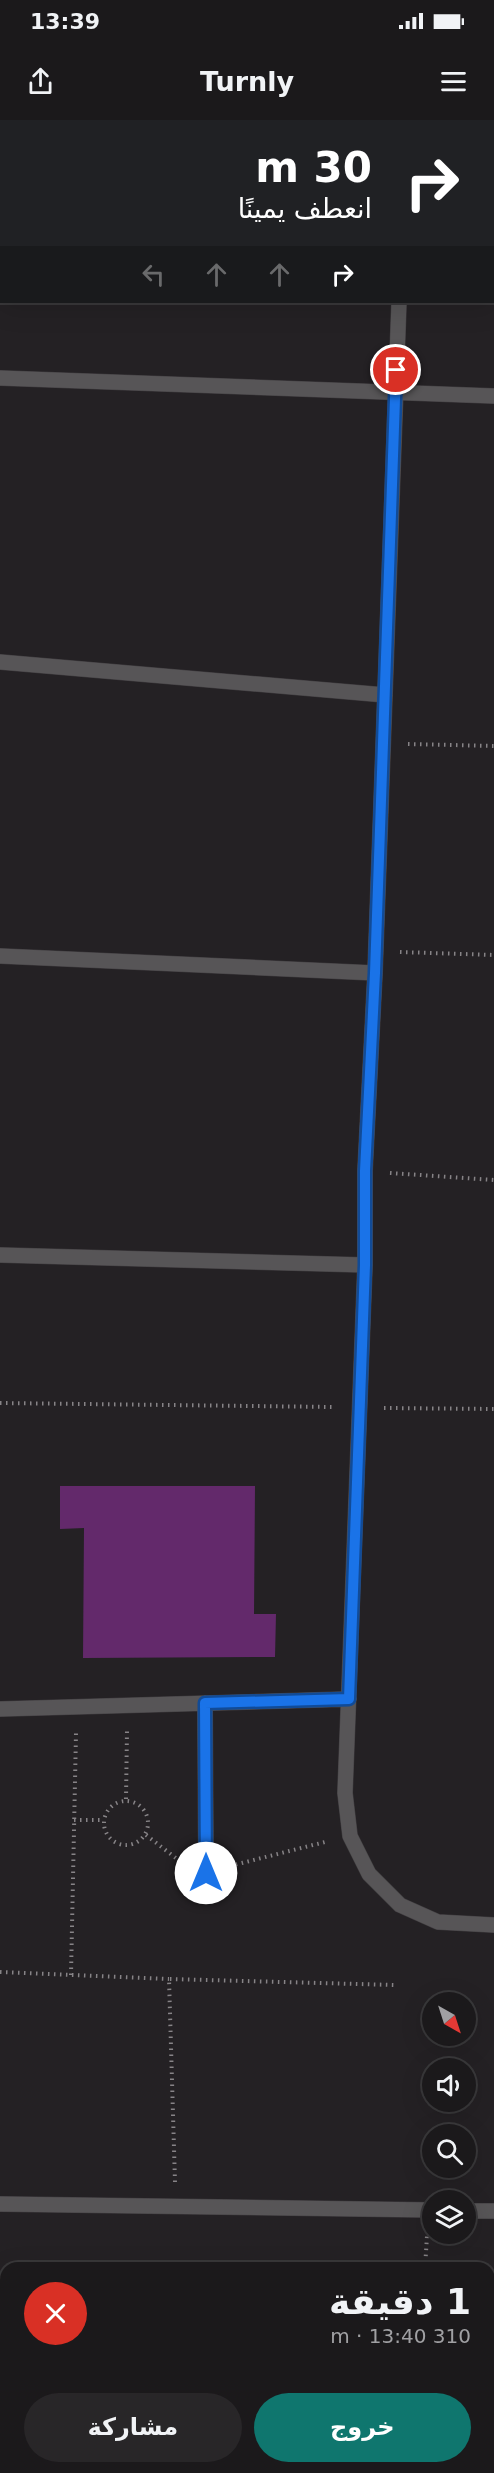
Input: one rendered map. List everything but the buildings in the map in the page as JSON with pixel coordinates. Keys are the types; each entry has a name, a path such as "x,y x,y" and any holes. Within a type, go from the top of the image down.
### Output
{"street":[{"path":"399,303 375,973 365,1171 365,1265 345,1793 350,1836 369,1874 400,1905 438,1922 494,1925"},
{"path":"0,378 494,396"},
{"path":"0,663 385,695"},
{"path":"0,956 375,973"},
{"path":"0,1255 365,1265"},
{"path":"0,1709 349,1699"},
{"path":"205,1703 206,1873"},
{"path":"0,2204 422,2210"},
{"path":"476,2211 494,2211"}],"path":[{"path":"383,743 494,746"},
{"path":"375,951 494,955"},
{"path":"365,1171 494,1180"},
{"path":"0,1403 494,1409"},
{"path":"126,1799 128,1705"},
{"path":"71,1975 77,1707"},
{"path":"126,1799 141,1805 149,1819 146,1835 133,1845 118,1844 106,1835 103,1820 111,1806 126,1799"},
{"path":"74,1820 103,1820"},
{"path":"146,1835 185,1864 206,1873 350,1836"},
{"path":"0,1972 395,1985"},
{"path":"169,1979 175,2207"},
{"path":"426,2262 427,2244"}],"route":[{"path":"206,1873 205,1703 349,1699 365,1265 365,1171 375,973 396,370"}]}
